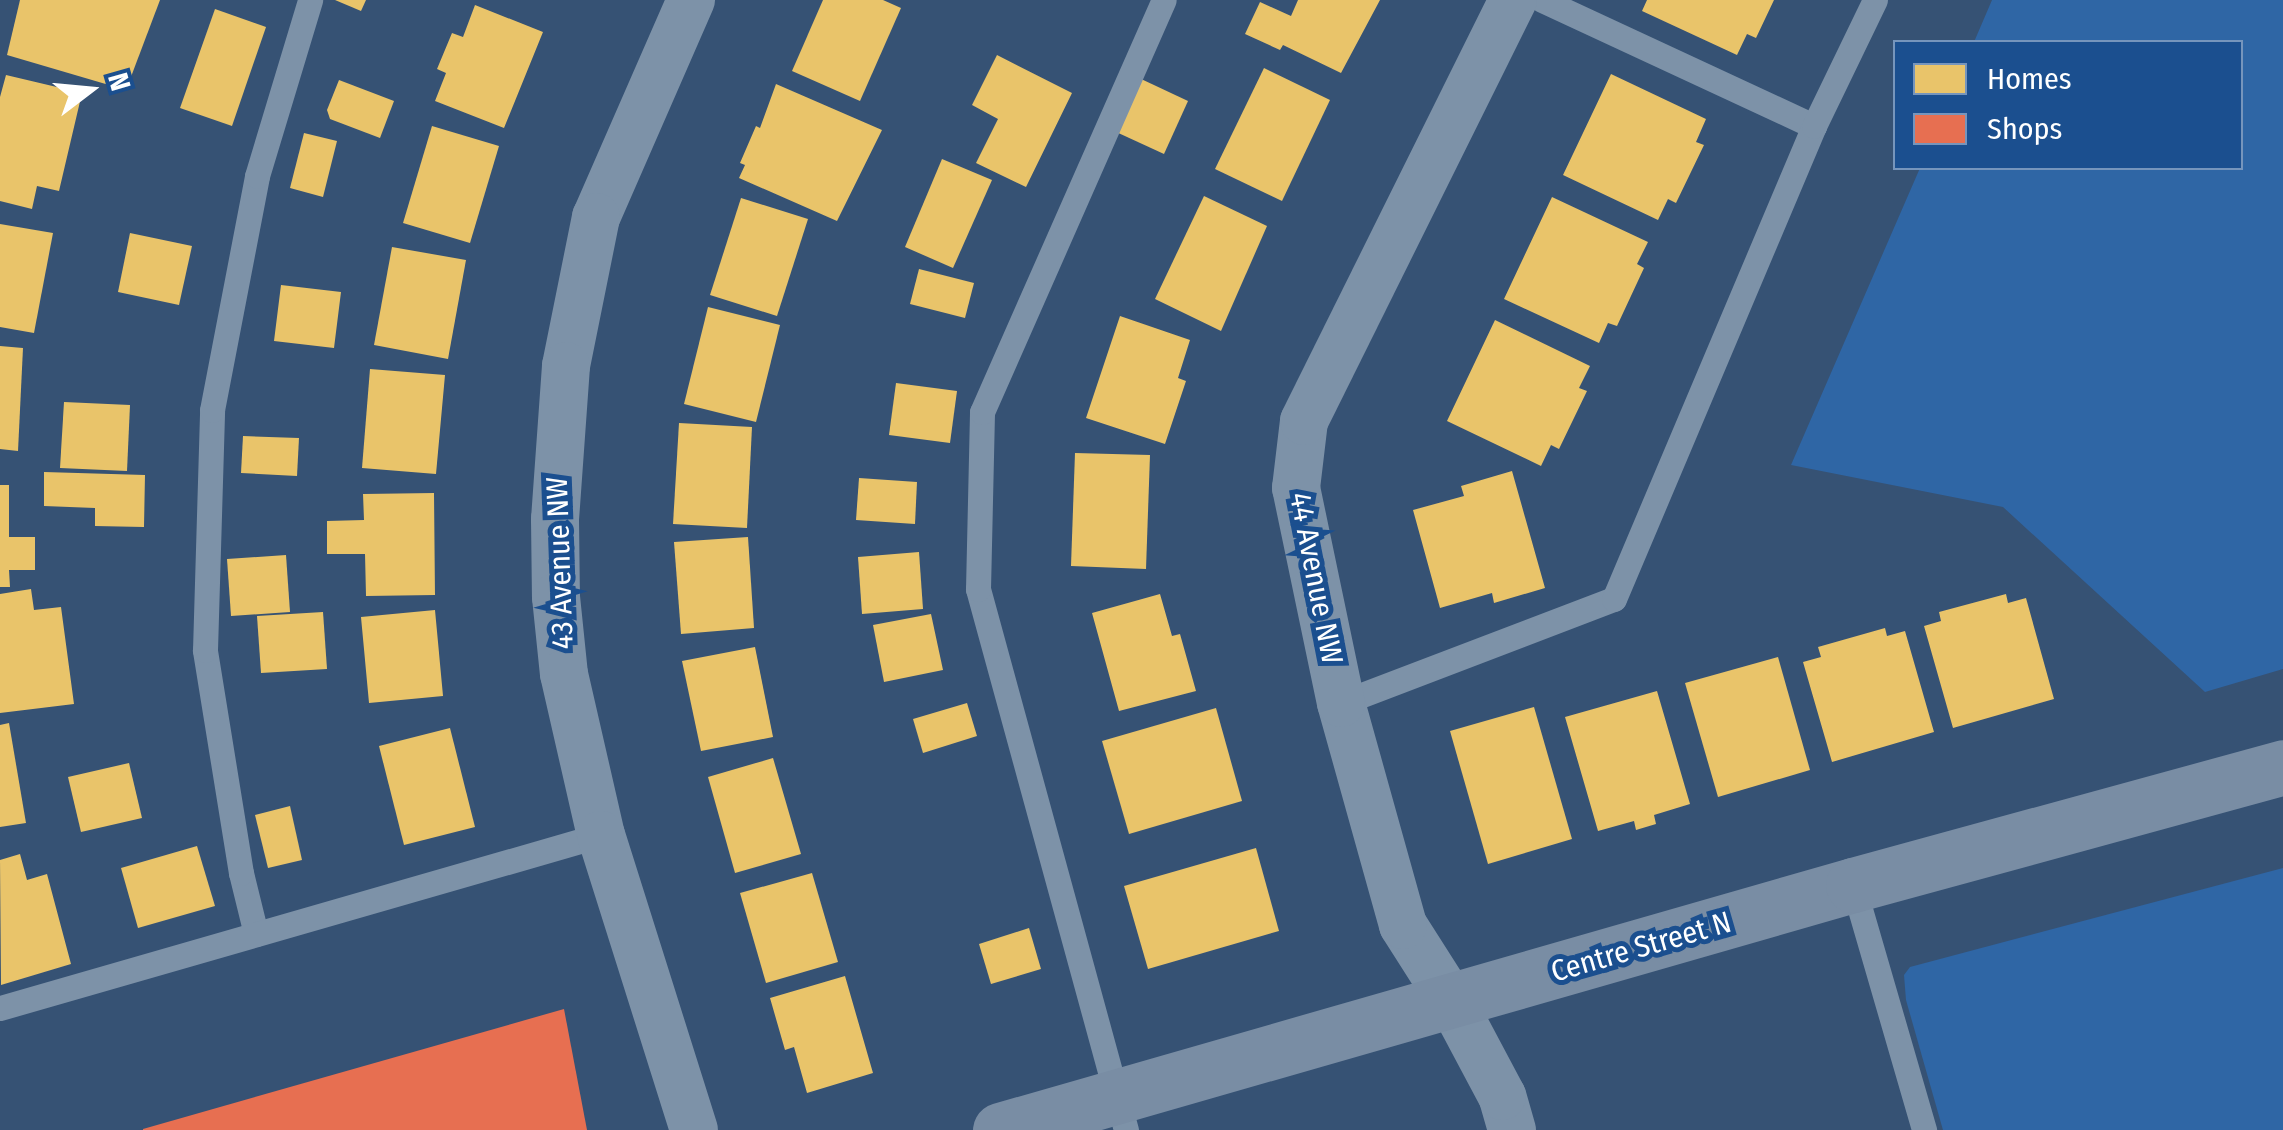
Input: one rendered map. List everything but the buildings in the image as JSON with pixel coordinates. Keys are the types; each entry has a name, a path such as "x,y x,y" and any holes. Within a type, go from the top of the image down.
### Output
{"main road":[{"name":"Centre Street N","path":"1000,1130 1121,1113 1452,1002 1852,885 2283,768"}],"street":[{"name":"44 Avenue NW","path":"1512,0 1304,421 1296,488 1341,703 1403,925 1452,1002 1502,1096 1512,1130"},
{"name":"43 Avenue NW","path":"678,4 596,217 580,291 560,422 556,597 564,674 601,834 694,1130"}],"lane":[{"path":"256,934 205,650 212,410 256,176 310,0"},
{"path":"1121,1113 978,589 982,412 1164,0"},
{"path":"1542,0 1814,126"},
{"path":"1341,703 1614,599 1814,126 1876,0"},
{"path":"0,1008 601,834"},
{"path":"1852,885 1924,1130"}],"shaded area":[{"path":"1992,0 2283,0 2283,669 2205,692 2003,507 1791,465 1919,170 2243,170 2243,40 1975,40"},
{"path":"2283,868 2283,1130 1943,1130 1906,1000 1904,975 1910,967"}]}
